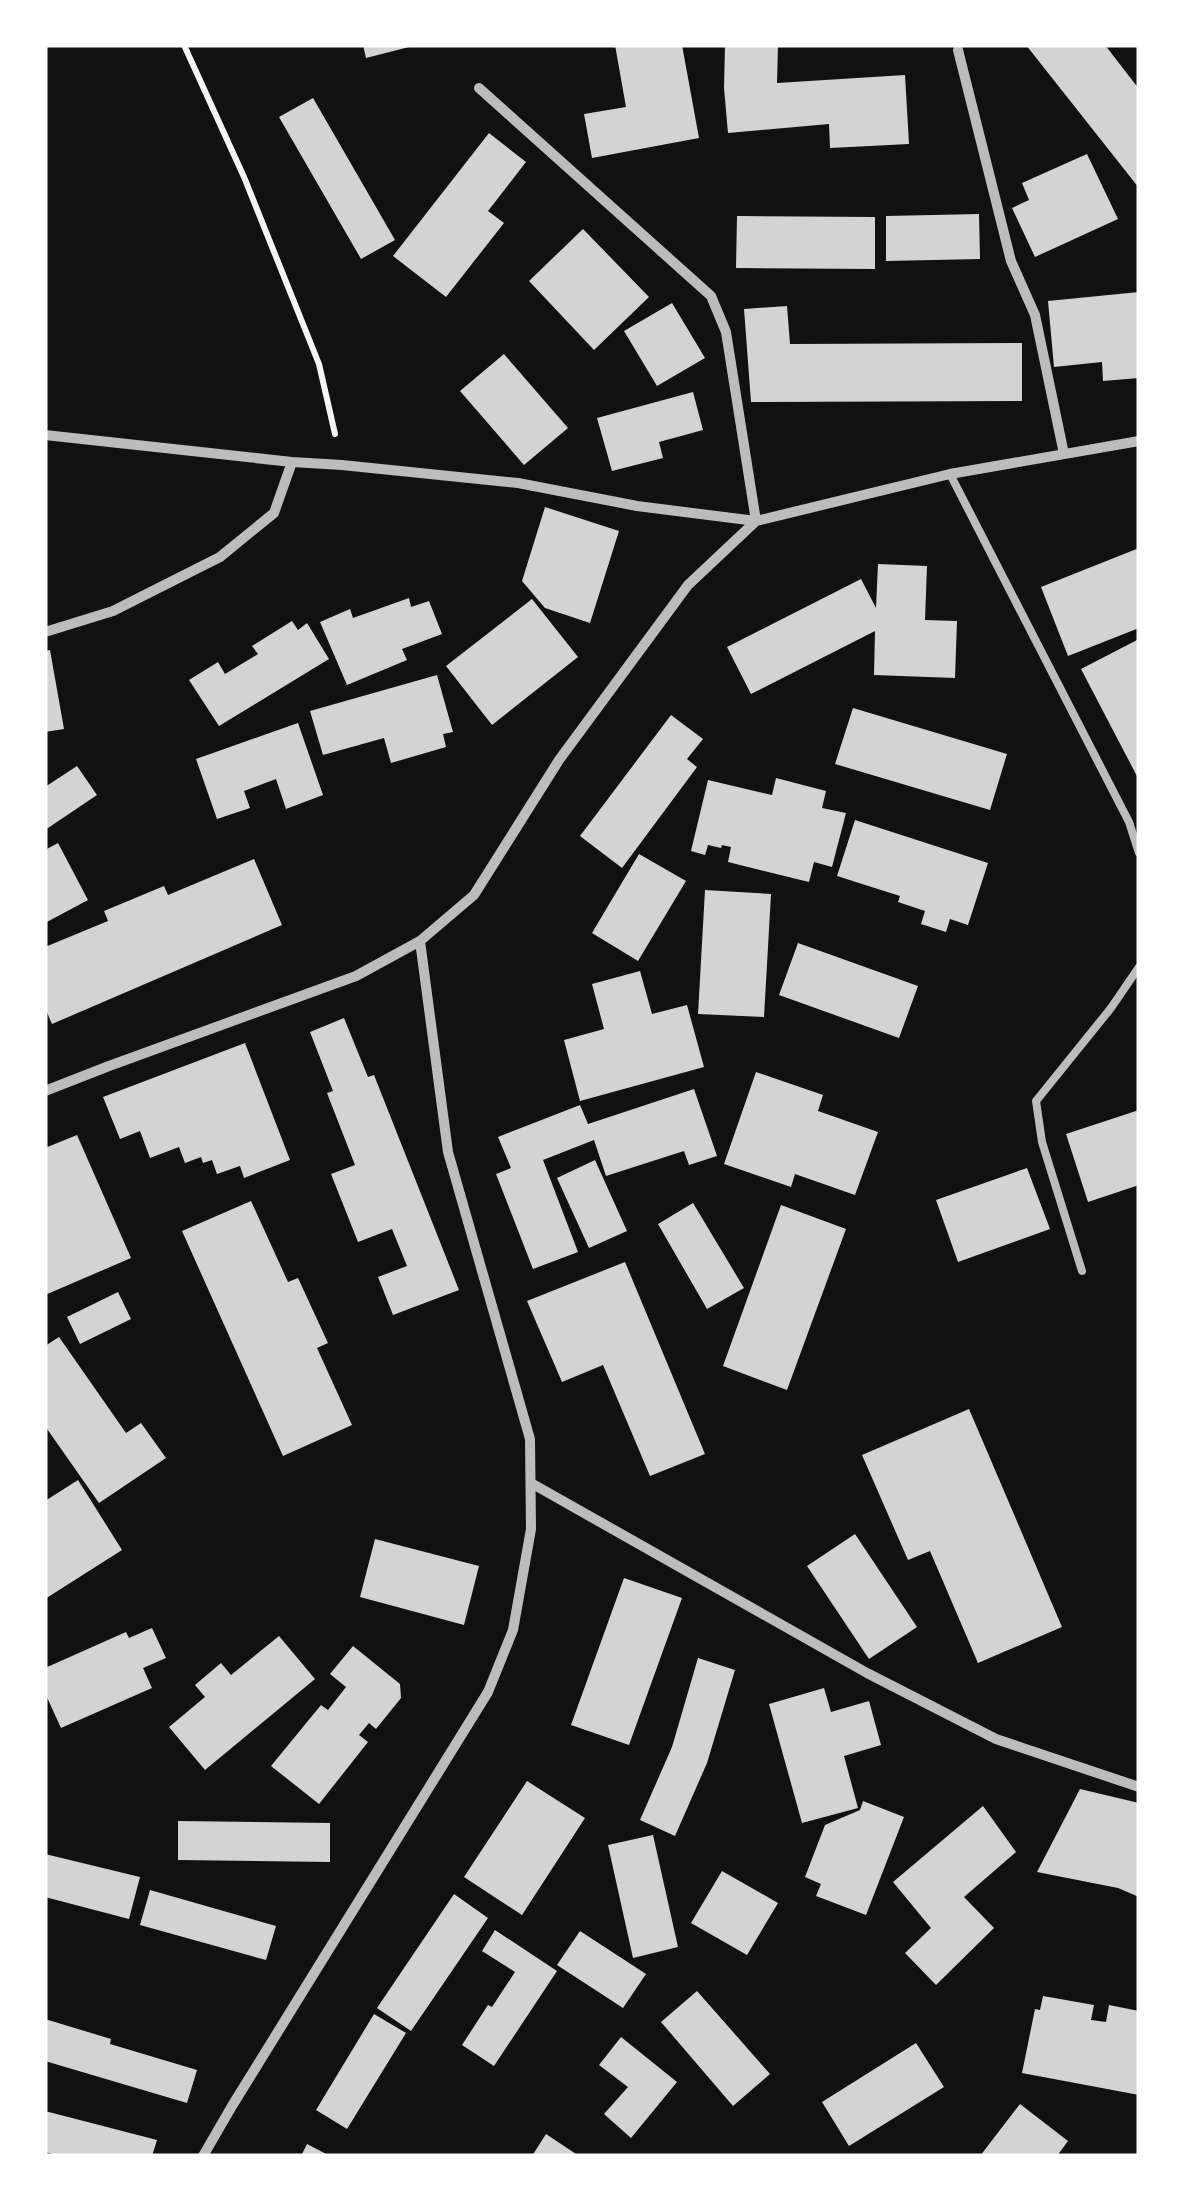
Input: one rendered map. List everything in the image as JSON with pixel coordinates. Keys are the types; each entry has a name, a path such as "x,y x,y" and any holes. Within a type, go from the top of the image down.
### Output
{"street":[{"path":"958,50 1010,261 1035,315 1064,454"},
{"path":"479,88 711,296 726,332 756,522"},
{"path":"45,435 518,483 637,506 756,522 950,474 1139,440"},
{"path":"45,632 112,611 220,557 274,513 292,462"},
{"path":"45,1092 356,976 420,941 474,895 559,760 688,585 756,522"},
{"path":"203,2156 488,1692 513,1630 532,1529 530,1439 448,1152 420,941"},
{"path":"531,1483 867,1674 996,1739 1139,1788"}],"lane":[{"path":"950,474 1129,822 1139,854"},
{"path":"1082,1272 1042,1142 1036,1102 1139,967"}],"path":[{"path":"184,45 244,177 318,364 342,465"}],"building":[{"path":"363,45 413,45 413,46 366,58"},
{"path":"615,45 682,45 699,138 592,158 584,114 626,107"},
{"path":"725,45 778,45 777,83 905,75 909,144 830,148 829,124 728,133"},
{"path":"1026,45 1105,45 1139,89 1139,188"},
{"path":"313,98 395,240 361,259 279,117"},
{"path":"489,133 526,162 488,211 504,223 446,297 393,256"},
{"path":"1087,154 1118,219 1035,257 1012,208 1029,200 1022,183"},
{"path":"979,214 980,259 886,261 886,216"},
{"path":"737,216 875,217 875,269 736,268"},
{"path":"583,229 649,297 594,350 529,281"},
{"path":"1139,292 1139,378 1103,381 1102,362 1054,367 1048,301"},
{"path":"672,303 705,358 657,386 624,331"},
{"path":"787,306 790,344 1022,343 1022,401 751,402 744,309"},
{"path":"504,354 568,428 524,465 460,391"},
{"path":"693,392 703,430 659,442 663,458 612,471 597,418"},
{"path":"545,507 619,531 590,623 545,608 522,581"},
{"path":"1139,548 1139,628 1068,656 1041,587"},
{"path":"878,564 927,566 925,620 957,621 955,678 874,675 875,631 751,694 727,647 861,579 876,608"},
{"path":"409,598 411,607 429,601 442,634 402,649 407,660 347,685 320,622 350,609 353,618"},
{"path":"532,599 578,657 492,725 446,666"},
{"path":"292,621 298,630 307,623 329,659 219,726 189,680 218,662 225,674 258,654 252,646"},
{"path":"1139,639 1139,780 1081,669"},
{"path":"50,650 64,729 45,732 45,651"},
{"path":"437,675 453,732 443,734 446,747 391,763 384,738 323,755 310,711"},
{"path":"853,708 1007,754 990,810 835,764"},
{"path":"671,715 703,739 687,759 697,767 622,868 580,836"},
{"path":"298,723 323,795 286,809 276,779 244,791 250,808 217,819 196,759"},
{"path":"77,766 97,795 45,830 45,787"},
{"path":"776,778 826,791 822,808 846,813 832,867 814,862 809,882 728,862 731,847 708,845 705,855 691,851 708,780 772,795"},
{"path":"855,820 988,863 968,925 950,919 946,932 921,924 925,911 898,902 900,896 837,876"},
{"path":"58,843 88,900 45,923 45,850"},
{"path":"639,854 686,881 638,961 592,933"},
{"path":"254,859 282,925 52,1024 45,1008 45,947 108,921 104,911 164,886 168,895"},
{"path":"705,890 771,894 764,1017 698,1014"},
{"path":"798,943 918,986 899,1038 779,995"},
{"path":"640,971 652,1014 687,1005 704,1067 580,1101 564,1040 604,1029 592,984"},
{"path":"344,1018 368,1077 374,1075 459,1290 393,1315 378,1277 407,1266 392,1229 358,1242 331,1174 355,1165 327,1093 333,1091 310,1032"},
{"path":"245,1043 290,1160 244,1178 240,1166 217,1174 212,1160 203,1163 201,1157 185,1163 179,1147 150,1158 140,1131 120,1139 103,1097"},
{"path":"756,1072 823,1095 818,1111 878,1132 855,1195 795,1174 791,1187 724,1164"},
{"path":"694,1089 717,1156 689,1165 684,1151 606,1176 594,1140 543,1160 578,1252 533,1269 496,1174 511,1168 498,1137 580,1105 588,1124"},
{"path":"1139,1110 1139,1185 1088,1202 1066,1134"},
{"path":"77,1135 131,1258 45,1295 45,1148"},
{"path":"595,1160 627,1231 589,1248 557,1178"},
{"path":"1027,1168 1050,1229 958,1262 936,1200"},
{"path":"251,1201 288,1282 298,1278 328,1343 317,1348 352,1425 283,1456 182,1231"},
{"path":"693,1203 744,1288 707,1309 658,1224"},
{"path":"781,1205 846,1229 787,1390 723,1366"},
{"path":"625,1262 705,1454 650,1476 603,1365 562,1382 527,1301"},
{"path":"118,1292 131,1319 80,1344 67,1317"},
{"path":"59,1337 126,1433 141,1423 166,1458 99,1503 45,1426 45,1346"},
{"path":"969,1409 1062,1627 978,1663 930,1551 908,1560 862,1455"},
{"path":"78,1480 122,1550 45,1599 45,1501"},
{"path":"855,1534 917,1627 869,1659 807,1566"},
{"path":"375,1539 479,1566 464,1625 360,1597"},
{"path":"624,1578 682,1598 629,1745 571,1725"},
{"path":"152,1628 166,1658 143,1668 152,1688 61,1728 45,1693 45,1668 126,1632 129,1638"},
{"path":"279,1636 315,1679 205,1770 169,1727 205,1697 195,1685 221,1663 231,1675"},
{"path":"353,1646 400,1684 401,1698 376,1729 369,1723 359,1735 368,1742 319,1804 271,1766 321,1705 328,1710 346,1687 330,1674"},
{"path":"698,1658 735,1670 707,1763 675,1836 640,1820 672,1747"},
{"path":"824,1688 831,1712 869,1701 881,1745 844,1756 858,1808 802,1823 769,1704"},
{"path":"527,1781 585,1818 522,1915 464,1877"},
{"path":"1080,1789 1139,1803 1139,1897 1118,1888 1037,1872"},
{"path":"863,1801 904,1817 866,1915 816,1896 821,1884 805,1877 825,1825 860,1810"},
{"path":"983,1806 1016,1852 964,1897 994,1928 936,1985 905,1953 931,1928 893,1882"},
{"path":"178,1821 330,1823 330,1862 178,1860"},
{"path":"653,1835 678,1947 633,1958 608,1845"},
{"path":"45,1854 140,1877 129,1919 45,1897"},
{"path":"722,1871 778,1903 747,1955 691,1923"},
{"path":"150,1890 276,1926 266,1960 140,1925"},
{"path":"454,1894 488,1918 411,2031 377,2008"},
{"path":"495,1930 557,1971 494,2066 462,2045 515,1972 482,1951"},
{"path":"580,1931 646,1974 623,2008 557,1965"},
{"path":"697,1991 770,2074 733,2106 661,2022"},
{"path":"1043,1996 1094,2005 1091,2020 1106,2022 1109,2005 1139,2011 1139,2095 1022,2073 1035,2009 1040,2010"},
{"path":"374,2014 406,2033 347,2129 316,2110"},
{"path":"45,2019 111,2039 110,2044 197,2070 187,2103 45,2061"},
{"path":"621,2037 677,2082 631,2138 604,2114 628,2087 599,2065"},
{"path":"916,2043 944,2087 849,2146 822,2102"},
{"path":"1020,2104 1068,2141 1057,2156 980,2156"},
{"path":"45,2111 157,2140 152,2156 59,2156 45,2152"},
{"path":"546,2134 579,2156 532,2156"},
{"path":"307,2144 330,2156 301,2156"}]}
